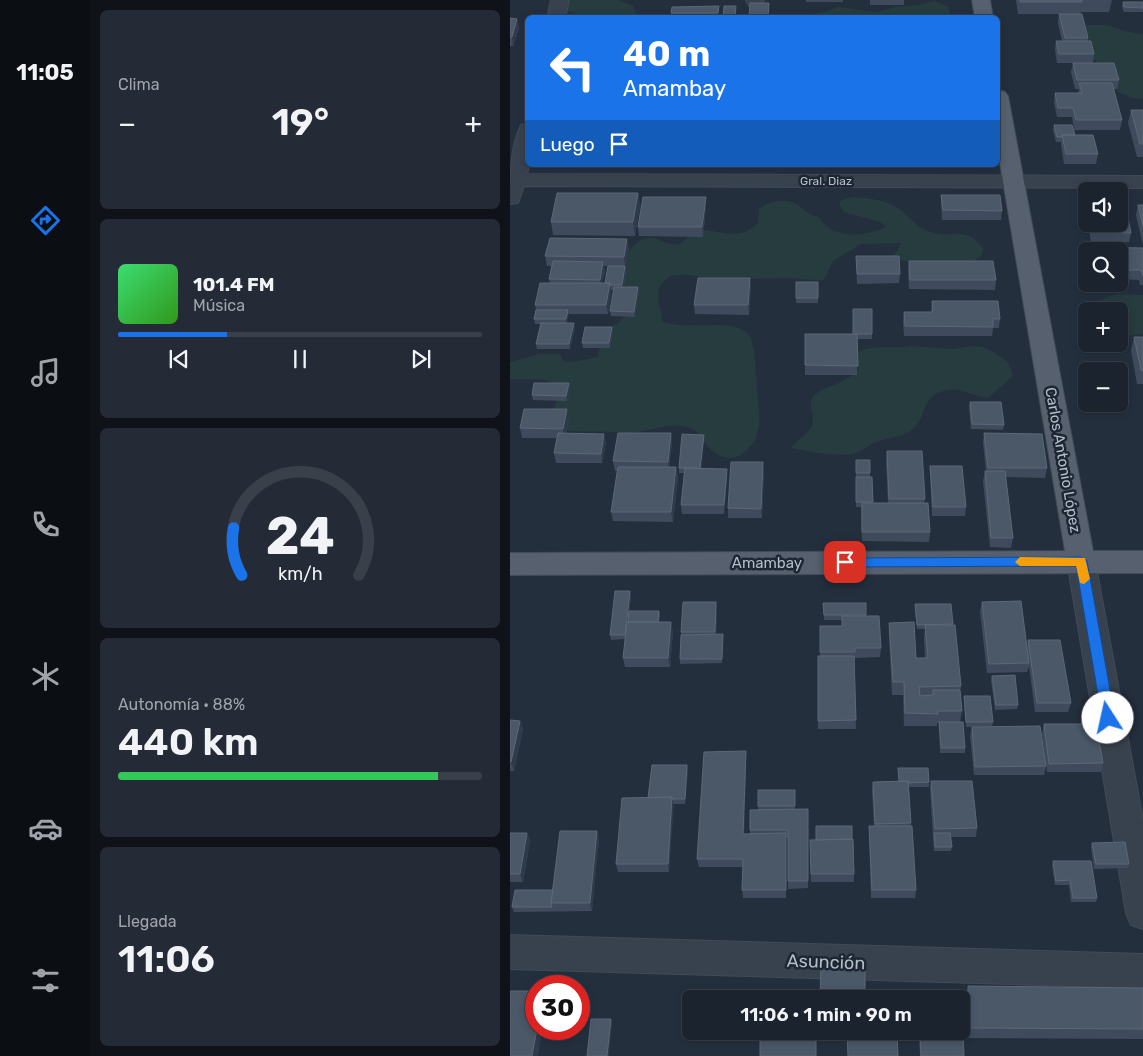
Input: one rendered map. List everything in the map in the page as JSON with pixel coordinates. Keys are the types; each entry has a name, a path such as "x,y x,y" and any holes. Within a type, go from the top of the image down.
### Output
{"main road":[{"path":"981,0 984,15"},
{"name":"Carlos Antonio López","path":"1000,108 1081,561"},
{"name":"Amambay","path":"510,564 1143,562"}],"street":[{"path":"557,15 560,0"},
{"path":"512,186 525,137"},
{"name":"Gral. Diaz","path":"512,186 590,174 1012,182 1143,182"},
{"name":"Carlos Antonio López","path":"1081,561 1143,913"},
{"name":"Asunción","path":"510,952 1143,971"}],"green space":[{"path":"563,0 618,0 633,6 637,15 578,15 565,10"},
{"path":"935,1 948,7 950,15 810,15 837,7 878,12 895,7"},
{"path":"1084,25 1107,25 1128,32 1143,34 1143,99 1133,98 1118,92 1104,66 1092,59 1087,47"},
{"path":"852,197 886,202 898,208 918,226 931,232 971,237 983,248 981,257 974,261 951,264 912,262 893,258 901,243 861,244 833,261 824,280 786,278 728,279 686,274 669,277 660,286 658,295 662,321 682,325 729,326 739,328 750,337 755,360 759,425 754,441 749,448 737,457 727,458 718,454 709,448 697,432 684,426 668,426 630,433 575,431 554,428 555,405 562,393 557,386 551,382 539,379 510,379 510,362 539,354 560,354 563,361 573,362 598,357 603,329 617,324 625,316 613,282 629,252 634,245 641,241 648,238 680,244 697,230 729,234 744,232 758,223 759,209 766,204 781,201 794,203 819,217 832,230 840,233 868,233 886,227 880,222 844,212 840,206 840,201"},
{"path":"1117,294 1143,295 1143,334 1128,336 1128,302 1099,302"},
{"path":"910,346 953,349 972,346 982,347 992,351 1008,362 1013,376 988,398 952,389 938,393 929,400 919,422 911,431 876,442 859,452 835,455 791,448 812,425 811,400 813,396 843,381 858,370 853,356 865,349"}],"building":[{"path":"1020,0 1082,0 1082,2 1020,2"},
{"path":"1123,2 1143,2 1143,8 1124,7"},
{"path":"750,3 769,3 768,15 749,15"},
{"path":"719,6 718,13 671,13 672,7"},
{"path":"724,6 736,6 735,15 723,15"},
{"path":"1059,14 1082,14 1088,38 1065,38"},
{"path":"510,18 517,19 512,37 510,37"},
{"path":"1056,41 1091,41 1094,54 1059,54"},
{"path":"1073,63 1114,63 1119,80 1077,80"},
{"path":"1079,83 1112,83 1122,120 1076,120 1073,108 1058,108 1055,93 1082,93"},
{"path":"1131,110 1143,110 1143,144 1140,144"},
{"path":"1054,125 1072,125 1075,135 1057,137"},
{"path":"1062,135 1093,135 1098,154 1066,154"},
{"path":"557,193 638,193 633,222 551,222"},
{"path":"941,195 1000,195 1002,211 943,210"},
{"path":"643,197 706,197 702,227 638,227"},
{"path":"1138,205 1143,205 1143,226"},
{"path":"1128,218 1131,233 1093,232 1128,232"},
{"path":"550,238 627,239 624,257 545,256"},
{"path":"1128,248 1143,248 1143,276 1141,270 1128,270"},
{"path":"856,256 899,256 900,274 857,274"},
{"path":"553,261 603,262 600,280 549,279"},
{"path":"909,261 993,261 996,280 910,280"},
{"path":"608,266 625,266 622,285 609,285 610,283 605,283"},
{"path":"698,278 750,278 748,305 694,305"},
{"path":"796,282 818,282 818,298 796,298"},
{"path":"540,283 610,283 606,305 535,305"},
{"path":"614,287 638,287 634,312 610,311"},
{"path":"932,301 998,301 1000,319 993,319 993,327 905,326 904,312 933,312"},
{"path":"853,309 872,309 872,334 853,334"},
{"path":"536,310 568,310 566,319 534,319"},
{"path":"541,323 574,323 569,344 536,344"},
{"path":"585,327 612,327 609,343 582,343"},
{"path":"805,334 857,334 858,366 805,365"},
{"path":"1134,337 1143,337 1143,371 1141,370"},
{"path":"534,383 569,383 566,396 532,395"},
{"path":"970,402 1001,402 1004,425 972,424"},
{"path":"524,409 567,409 563,429 520,428"},
{"path":"558,433 604,434 601,454 554,453"},
{"path":"618,433 671,433 668,462 613,461"},
{"path":"984,433 1042,434 1047,468 988,468"},
{"path":"682,434 704,435 700,468 679,468"},
{"path":"887,451 922,451 925,499 889,499"},
{"path":"856,460 870,460 870,473 856,473"},
{"path":"731,462 763,462 761,509 728,508"},
{"path":"930,466 962,466 966,507 933,507"},
{"path":"618,467 676,467 671,512 611,512"},
{"path":"685,468 727,469 724,505 681,505"},
{"path":"985,471 1005,471 1013,538 991,538"},
{"path":"856,477 872,477 873,502 856,502"},
{"path":"862,503 928,503 930,532 862,532"},
{"path":"615,591 630,591 625,635 610,635"},
{"path":"1021,601 1029,663 989,664 982,602"},
{"path":"683,602 716,602 715,632 681,632"},
{"path":"823,603 866,603 866,615 824,615"},
{"path":"915,604 951,604 953,624 917,625"},
{"path":"629,611 659,611 658,622 628,622"},
{"path":"842,616 879,616 881,648 855,648 855,652 820,652 820,626 842,626"},
{"path":"627,622 671,622 668,658 623,658"},
{"path":"914,622 916,658 928,658 925,625 955,625 961,686 919,687 920,696 933,695 933,690 960,690 962,711 938,711 938,714 905,713 904,682 893,682 889,623"},
{"path":"723,634 722,659 680,659 681,635"},
{"path":"1028,640 1060,640 1071,703 1037,703"},
{"path":"818,656 854,656 856,720 818,721"},
{"path":"1015,675 1018,705 996,705 992,676"},
{"path":"964,696 990,696 993,722 966,722"},
{"path":"510,720 520,721 511,762 510,762"},
{"path":"939,722 963,722 965,748 941,748"},
{"path":"1044,724 1096,724 1103,763 1049,764"},
{"path":"1040,726 1046,766 975,767 972,727"},
{"path":"746,751 743,834 786,833 786,890 742,890 743,859 697,859 704,752"},
{"path":"652,765 687,765 685,799 672,799 672,797 648,798"},
{"path":"898,768 928,768 929,782 908,783 908,781 899,781"},
{"path":"908,781 911,823 875,824 873,782"},
{"path":"931,781 972,781 977,828 935,829"},
{"path":"758,790 795,790 795,806 758,806"},
{"path":"672,797 668,864 616,864 622,798"},
{"path":"808,809 808,881 788,881 788,830 750,830 750,810"},
{"path":"816,826 852,826 852,839 816,840"},
{"path":"869,826 912,826 916,890 872,890"},
{"path":"560,831 597,831 590,903 551,903"},
{"path":"510,833 527,833 520,874 510,874"},
{"path":"934,833 950,833 952,847 935,847"},
{"path":"853,839 854,874 811,874 810,840"},
{"path":"1125,842 1129,864 1096,864 1092,843"},
{"path":"1053,861 1091,861 1097,898 1073,898 1070,880 1056,881"},
{"path":"515,890 553,890 552,907 512,907"},
{"path":"821,963 865,963 865,990 820,990"},
{"path":"968,986 1143,988 1143,1029 970,1028 970,990 968,990"},
{"path":"510,991 525,991 525,1040 535,1040 532,1056 510,1056"},
{"path":"591,1019 611,1019 607,1056 587,1056"},
{"path":"760,1040 816,1040 816,1056 760,1056"},
{"path":"847,1040 897,1040 898,1056 848,1056"},
{"path":"920,1040 963,1040 964,1056 921,1056"}],"slow traffic":[{"path":"1020,562 1081,561 1084,579"}],"route":[{"path":"845,562 1081,561 1108,718"}]}
